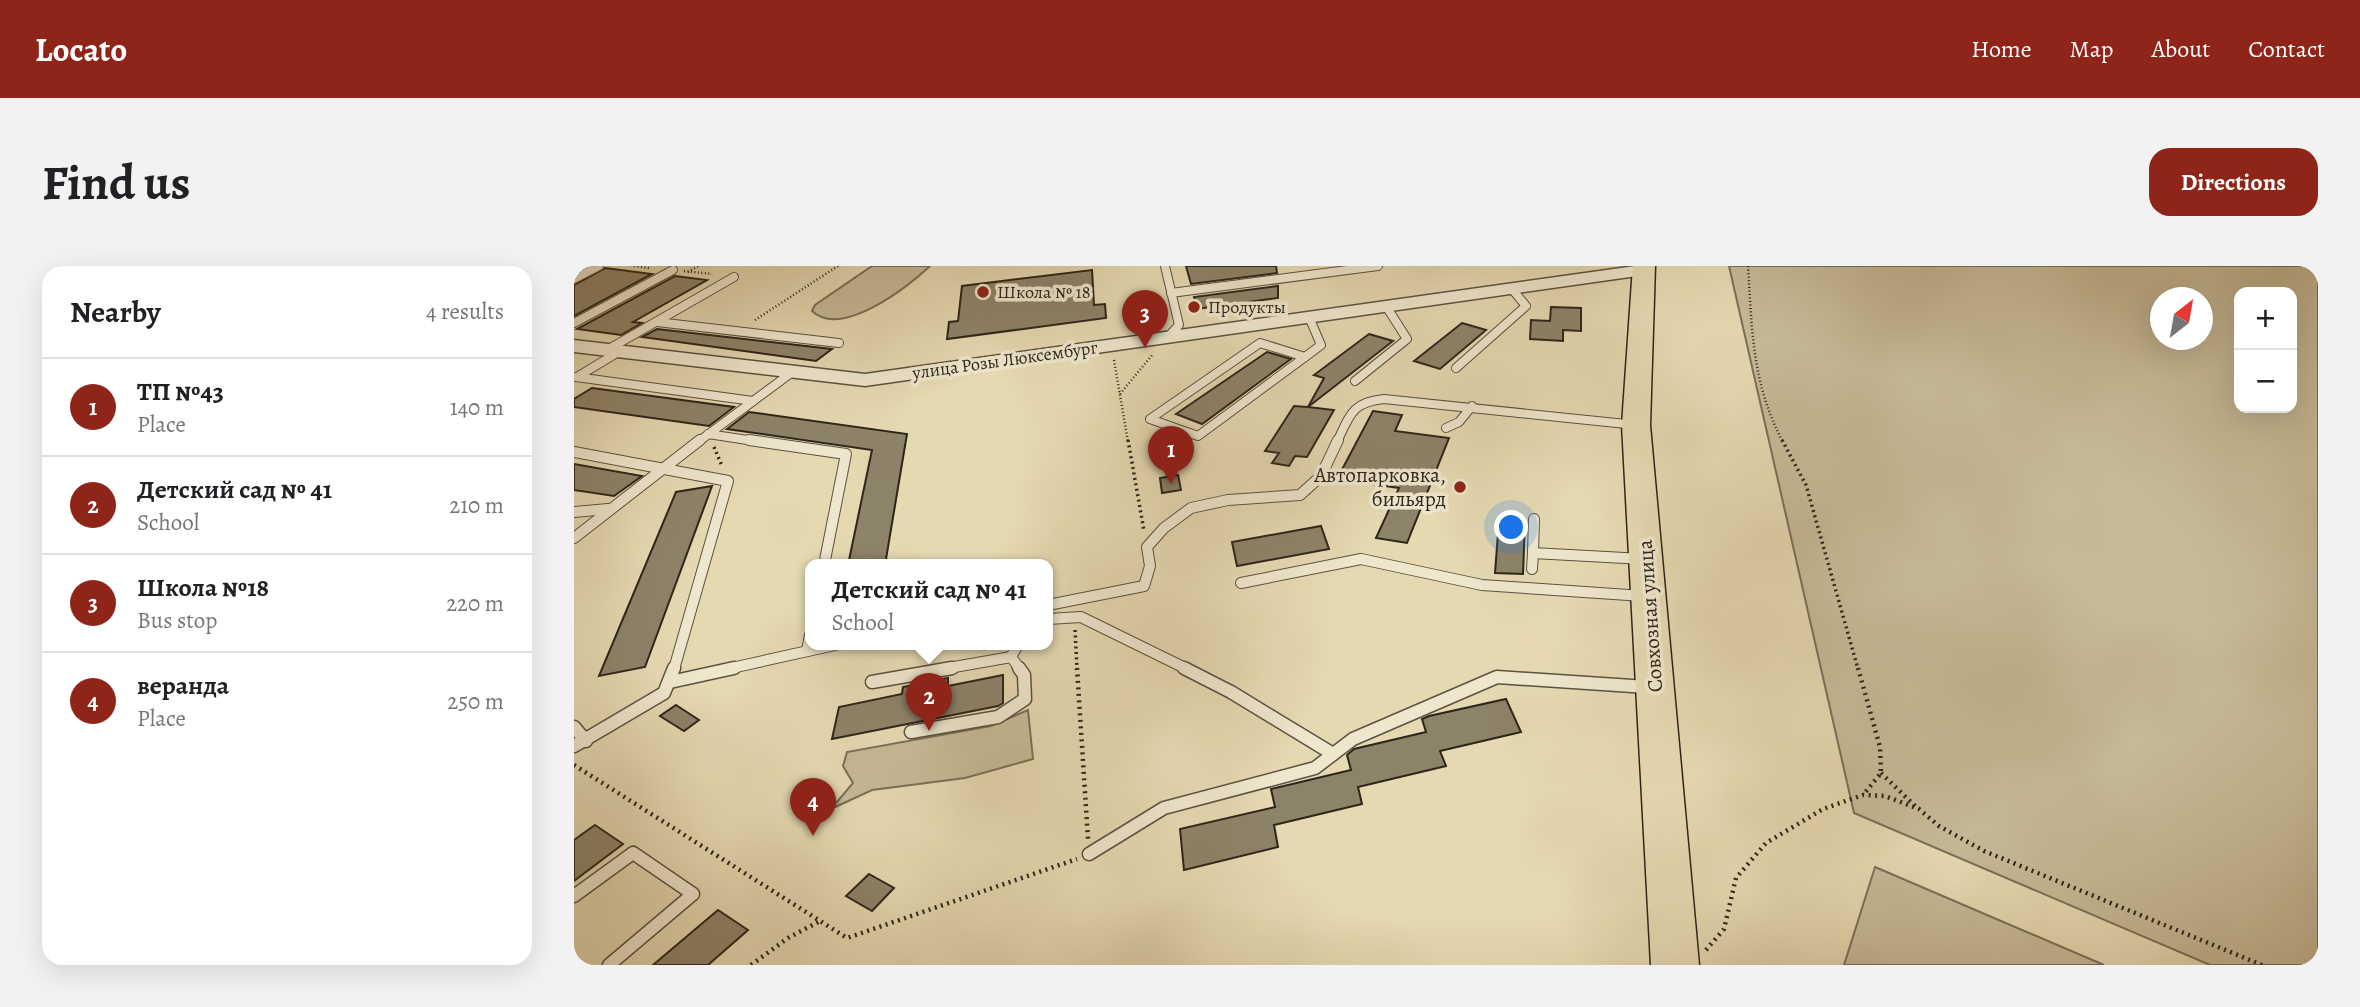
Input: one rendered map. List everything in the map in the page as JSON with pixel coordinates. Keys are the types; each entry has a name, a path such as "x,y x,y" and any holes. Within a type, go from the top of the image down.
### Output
{"main road":[{"name":"Совхозная улица","path":"1644,268 1636,425 1655,688 1688,960"}],"street":[{"name":"улица Розы Люксембург","path":"574,346 865,380 1644,268"}],"lane":[{"path":"574,279 599,266"},
{"path":"1165,266 1179,325 1168,337"},
{"path":"1171,293 1378,266"},
{"path":"574,323 673,270"},
{"path":"575,377 657,322 734,277"},
{"path":"1455,368 1526,306 1512,289"},
{"path":"1355,381 1406,339 1386,306"},
{"path":"1305,357 1260,343 1150,419 1198,436 1305,357 1321,345 1309,317"},
{"path":"657,322 839,343"},
{"path":"574,538 663,467 791,373"},
{"path":"575,377 753,401"},
{"path":"1053,604 1144,586 1150,566 1147,547 1164,528 1191,508 1228,500 1300,495 1321,476 1351,412 1365,401 1384,399 1472,406 1636,425"},
{"path":"1446,429 1460,422 1472,406"},
{"path":"708,434 846,454 825,559"},
{"path":"574,452 728,481 670,682 664,693 580,743 574,727"},
{"path":"574,512 608,509"},
{"path":"1532,569 1534,519"},
{"path":"1533,553 1646,559"},
{"path":"1241,583 1361,559 1482,585 1649,596"},
{"path":"1053,619 1081,617 1116,632 1231,692 1333,754"},
{"path":"670,682 807,650"},
{"path":"872,682 1011,657 1015,650"},
{"path":"911,732 999,717 1025,699 1024,675 1011,657"},
{"path":"1089,854 1164,808 1315,768 1353,739 1497,677 1618,683 1655,688"},
{"path":"574,896 633,853 693,894 608,965"}],"path":[{"path":"688,272 698,266"},
{"path":"738,331 838,266"},
{"path":"1748,266 1755,367 1773,423 1806,485 1880,747 1881,773 1899,793 1939,826 1984,850 2262,965"},
{"path":"1118,395 1168,337"},
{"path":"1112,345 1118,395 1147,547"},
{"path":"708,434 728,481"},
{"path":"574,765 847,938 1089,854 1074,600"},
{"path":"1863,795 1881,773"},
{"path":"1688,960 1724,929 1736,878 1766,843 1823,809 1863,795 1885,796 1919,809"},
{"path":"751,965 788,938 820,921"}],"shaded area":[{"path":"872,266 930,266 891,297 856,315 840,319 824,318 812,311 815,305"},
{"path":"1729,266 2318,266 2318,965 2210,965 1854,813"},
{"path":"1028,710 1033,759 965,778 872,790 831,809 853,783 843,766 847,752 991,726"},
{"path":"1875,867 2104,965 1844,965"}],"building":[{"path":"1186,266 1276,266 1277,273 1191,284"},
{"path":"605,268 652,274 574,316 574,285"},
{"path":"1092,270 1094,305 1105,304 1106,318 947,339 949,322 958,321 962,286"},
{"path":"675,276 707,280 633,322 642,323 621,335 577,329"},
{"path":"1278,286 1278,298 1197,309 1194,297"},
{"path":"1551,307 1581,308 1581,331 1563,330 1563,341 1530,339 1531,320 1550,321"},
{"path":"1462,323 1486,330 1440,369 1414,361"},
{"path":"657,329 832,349 816,361 642,337"},
{"path":"1369,334 1393,341 1308,407 1324,378 1314,375"},
{"path":"1267,352 1291,359 1202,424 1176,414"},
{"path":"592,388 734,407 709,426 574,407 574,399"},
{"path":"1294,406 1334,410 1307,457 1295,456 1289,466 1272,463 1279,453 1265,451"},
{"path":"1373,411 1402,415 1395,431 1449,438 1407,543 1376,538 1399,488 1337,479"},
{"path":"749,412 907,434 886,559 849,559 872,450 727,429"},
{"path":"574,464 642,476 614,496 574,490"},
{"path":"1178,475 1181,490 1162,493 1160,478"},
{"path":"712,486 645,667 599,676 676,492"},
{"path":"1499,520 1525,521 1523,574 1495,573"},
{"path":"1321,526 1329,549 1237,566 1232,542"},
{"path":"1003,675 1003,703 998,706 832,739 839,707 902,694 903,687 948,678 948,686"},
{"path":"1506,699 1521,732 1440,751 1446,766 1358,787 1362,804 1274,825 1278,847 1184,870 1180,829 1275,807 1271,789 1351,770 1347,755 1354,749 1426,732 1422,719 1429,716"},
{"path":"676,705 699,720 684,731 660,716"},
{"path":"595,825 623,844 574,881 574,840"},
{"path":"869,874 894,888 872,911 846,896"},
{"path":"718,910 748,930 708,965 653,965"}],"place":[{"name":"Школа № 18","path":"983,292"},
{"name":"Продукты","path":"1194,307"},
{"name":"Школа №18","path":"1145,348"},
{"name":"ТП №43","path":"1171,484"},
{"name":"Автопарковка, бильярд","path":"1460,487"},
{"name":"Детский сад № 41","path":"929,731"},
{"name":"веранда","path":"813,836"}]}
